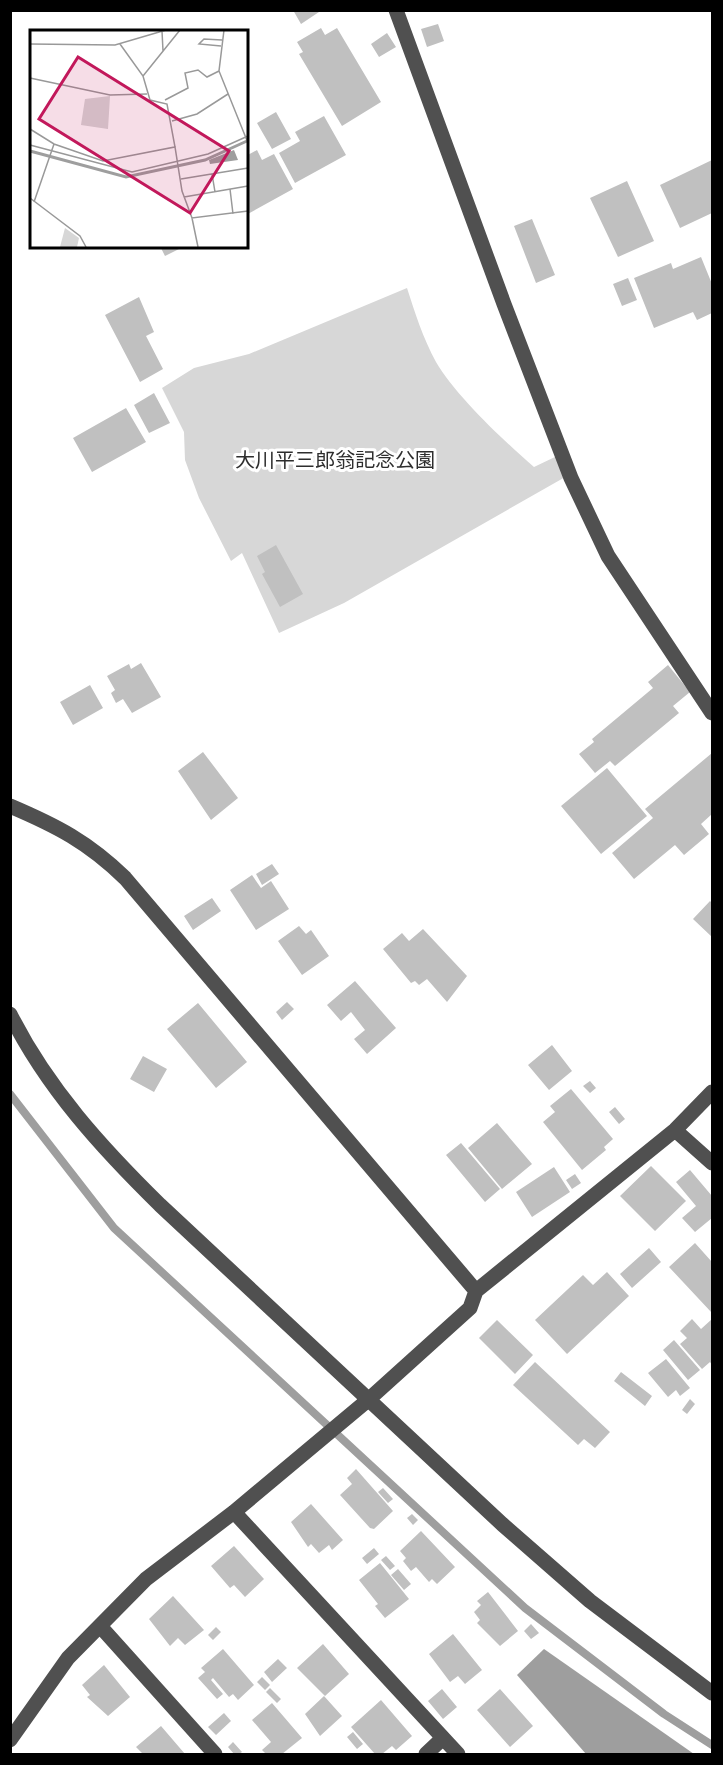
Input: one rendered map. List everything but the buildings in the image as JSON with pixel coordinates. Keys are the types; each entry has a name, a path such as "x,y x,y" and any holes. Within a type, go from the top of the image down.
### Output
{"street":[{"path":"396,10 504,304 571,478 608,556 712,713"},
{"path":"10,806 54,824 98,851 125,878 476,1291"},
{"path":"10,1014 38,1064 105,1151 368,1400 590,1601 712,1693"},
{"path":"10,1740 68,1658 146,1579 234,1512 368,1400 470,1308 476,1291 675,1130 712,1092"},
{"path":"675,1130 712,1163"},
{"path":"234,1512 458,1755"},
{"path":"100,1626 215,1755"},
{"path":"426,1755 443,1738"}],"green space":[{"name":"大川平三郎翁記念公園","path":"407,288 431,353 455,389 534,467 557,456 567,476 344,603 279,633 242,553 231,561 199,498 185,460 184,432 162,388 194,368 249,354"}],"shaded area":[{"path":"544,1649 694,1754 586,1754 517,1675"}],"waterway":[{"path":"10,1094 114,1228 525,1608 664,1714 712,1745"}]}
